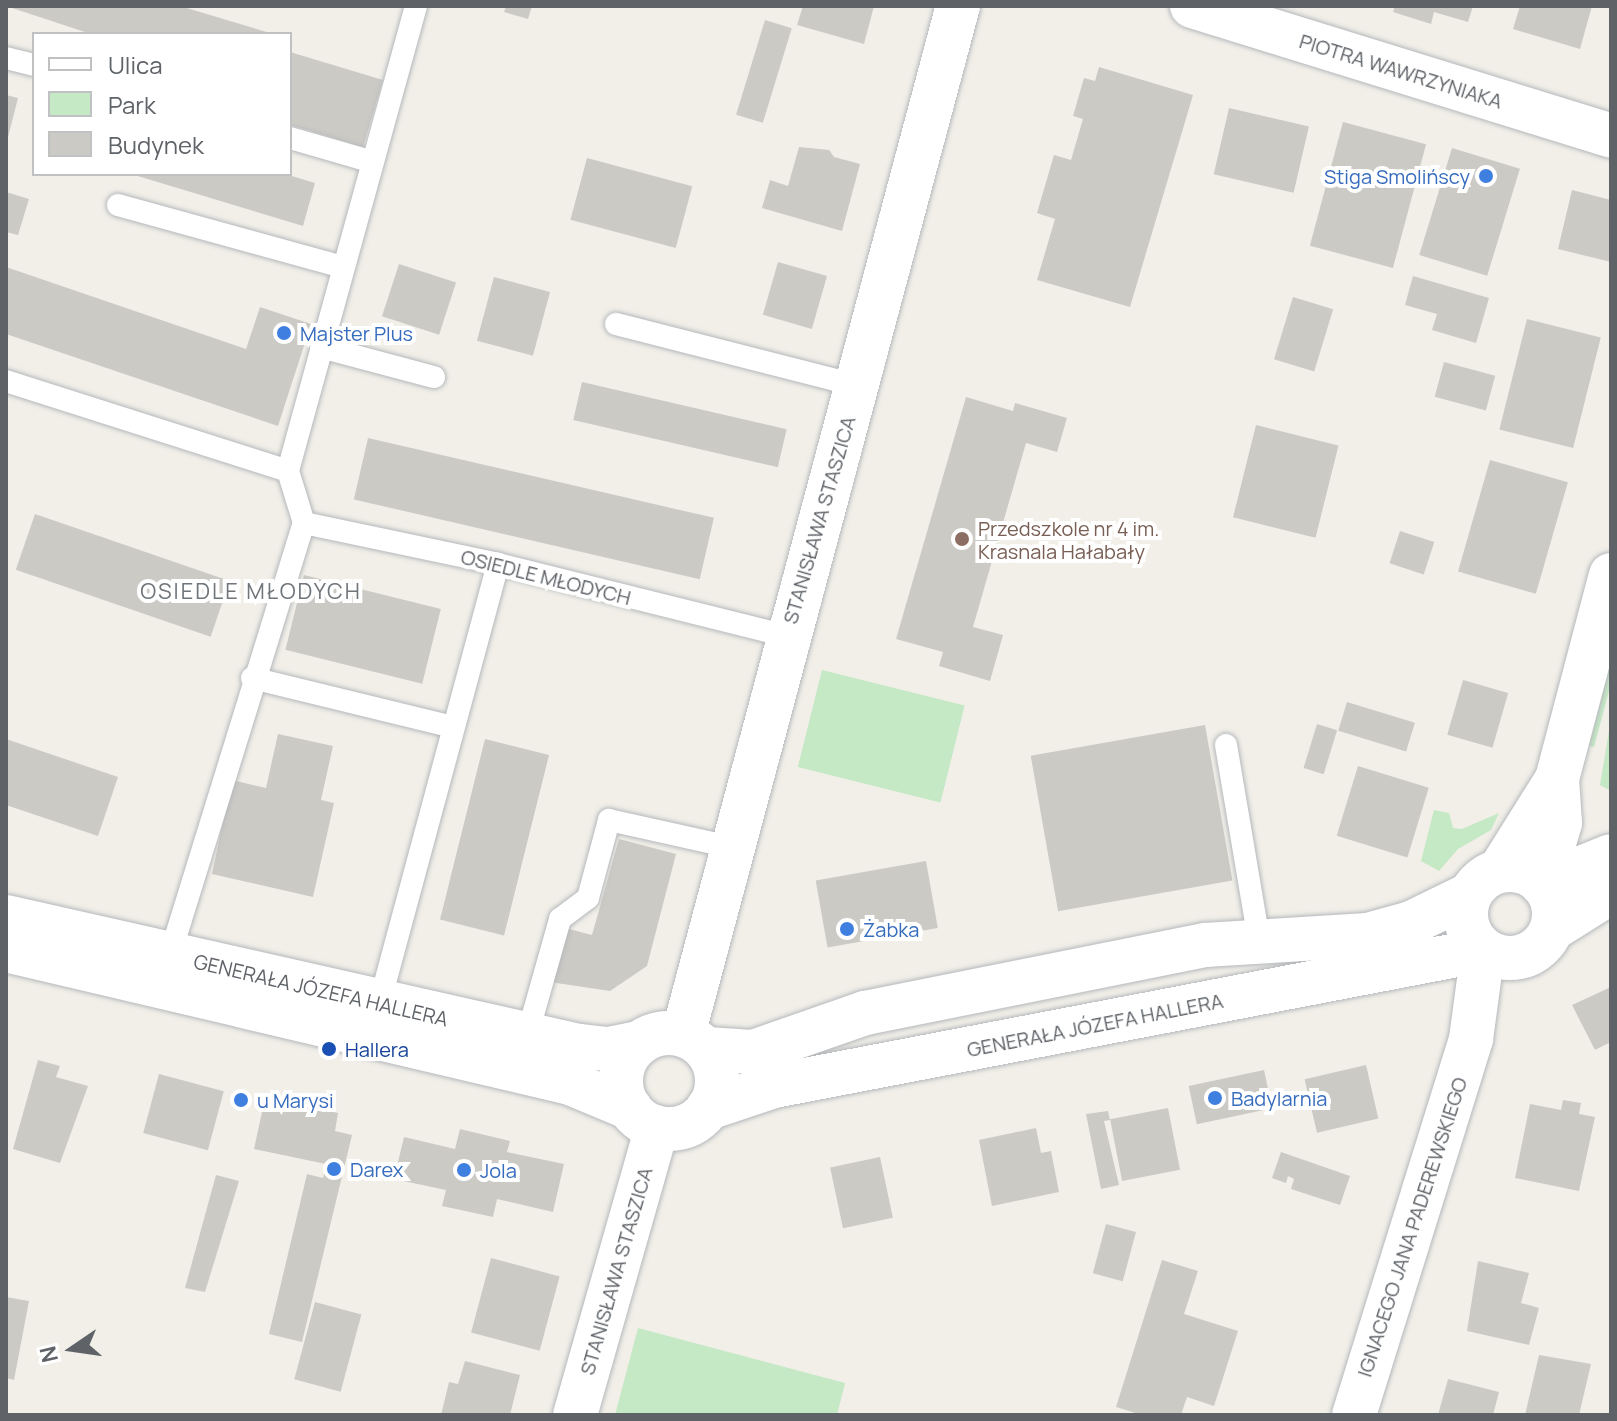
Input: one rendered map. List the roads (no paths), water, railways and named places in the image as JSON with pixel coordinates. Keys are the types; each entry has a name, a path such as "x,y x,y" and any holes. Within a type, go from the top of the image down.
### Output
{"street":[{"name":"STANISŁAWA STASZICA","path":"695,1042 731,847 958,6"},
{"name":"PIOTRA WAWRZYNIAKA","path":"1192,6 1611,136"},
{"path":"1542,884 1560,823 1557,779 1611,575"},
{"path":"1557,779 1577,822 1592,837 1611,846"},
{"path":"1557,779 1485,883 1466,925 1499,954 1535,951 1552,929 1611,892"},
{"path":"1542,884 1611,856"},
{"path":"695,1042 717,1082 708,1108 685,1126 643,1118 622,1073 639,1043 664,1033 753,1052 865,1013 1205,945 1368,935 1411,923 1485,883 1527,873 1542,884 1554,905 1552,929"},
{"name":"GENERAŁA JÓZEFA HALLERA","path":"6,917 379,1005 527,1036 608,1049 639,1043"},
{"name":"GENERAŁA JÓZEFA HALLERA","path":"6,950 570,1083 643,1118"},
{"name":"GENERAŁA JÓZEFA HALLERA","path":"708,1108 774,1086 1499,954"},
{"name":"IGNACEGO JANA PADEREWSKIEGO","path":"1354,1415 1499,954"},
{"name":"STANISŁAWA STASZICA","path":"575,1415 643,1118"}],"lane":[{"path":"170,955 252,678 304,523 288,471 373,162 409,8"},
{"path":"6,58 32,64"},
{"path":"292,139 373,162"},
{"path":"118,205 343,267"},
{"path":"616,324 856,385"},
{"path":"321,347 434,377"},
{"path":"6,381 288,471"},
{"name":"OSIEDLE MŁODYCH","path":"304,523 498,564 786,636"},
{"path":"379,1005 498,564"},
{"path":"252,678 453,727"},
{"path":"1226,745 1259,940"},
{"path":"527,1036 560,919 588,898 609,820 731,847"}],"place":[{"name":"Stiga Smolińscy","path":"1486,176"},
{"name":"Majster Plus","path":"284,333"},
{"name":"Przedszkole nr 4 im. Krasnala Hałabały","path":"962,539"},
{"name":"Żabka","path":"847,929"},
{"name":"Hallera","path":"329,1049"},
{"name":"Badylarnia","path":"1215,1098"},
{"name":"u Marysi","path":"241,1100"},
{"name":"Darex","path":"334,1169"},
{"name":"Jola","path":"464,1170"}],"district":[{"name":"OSIEDLE MŁODYCH","path":"251,592"}]}
